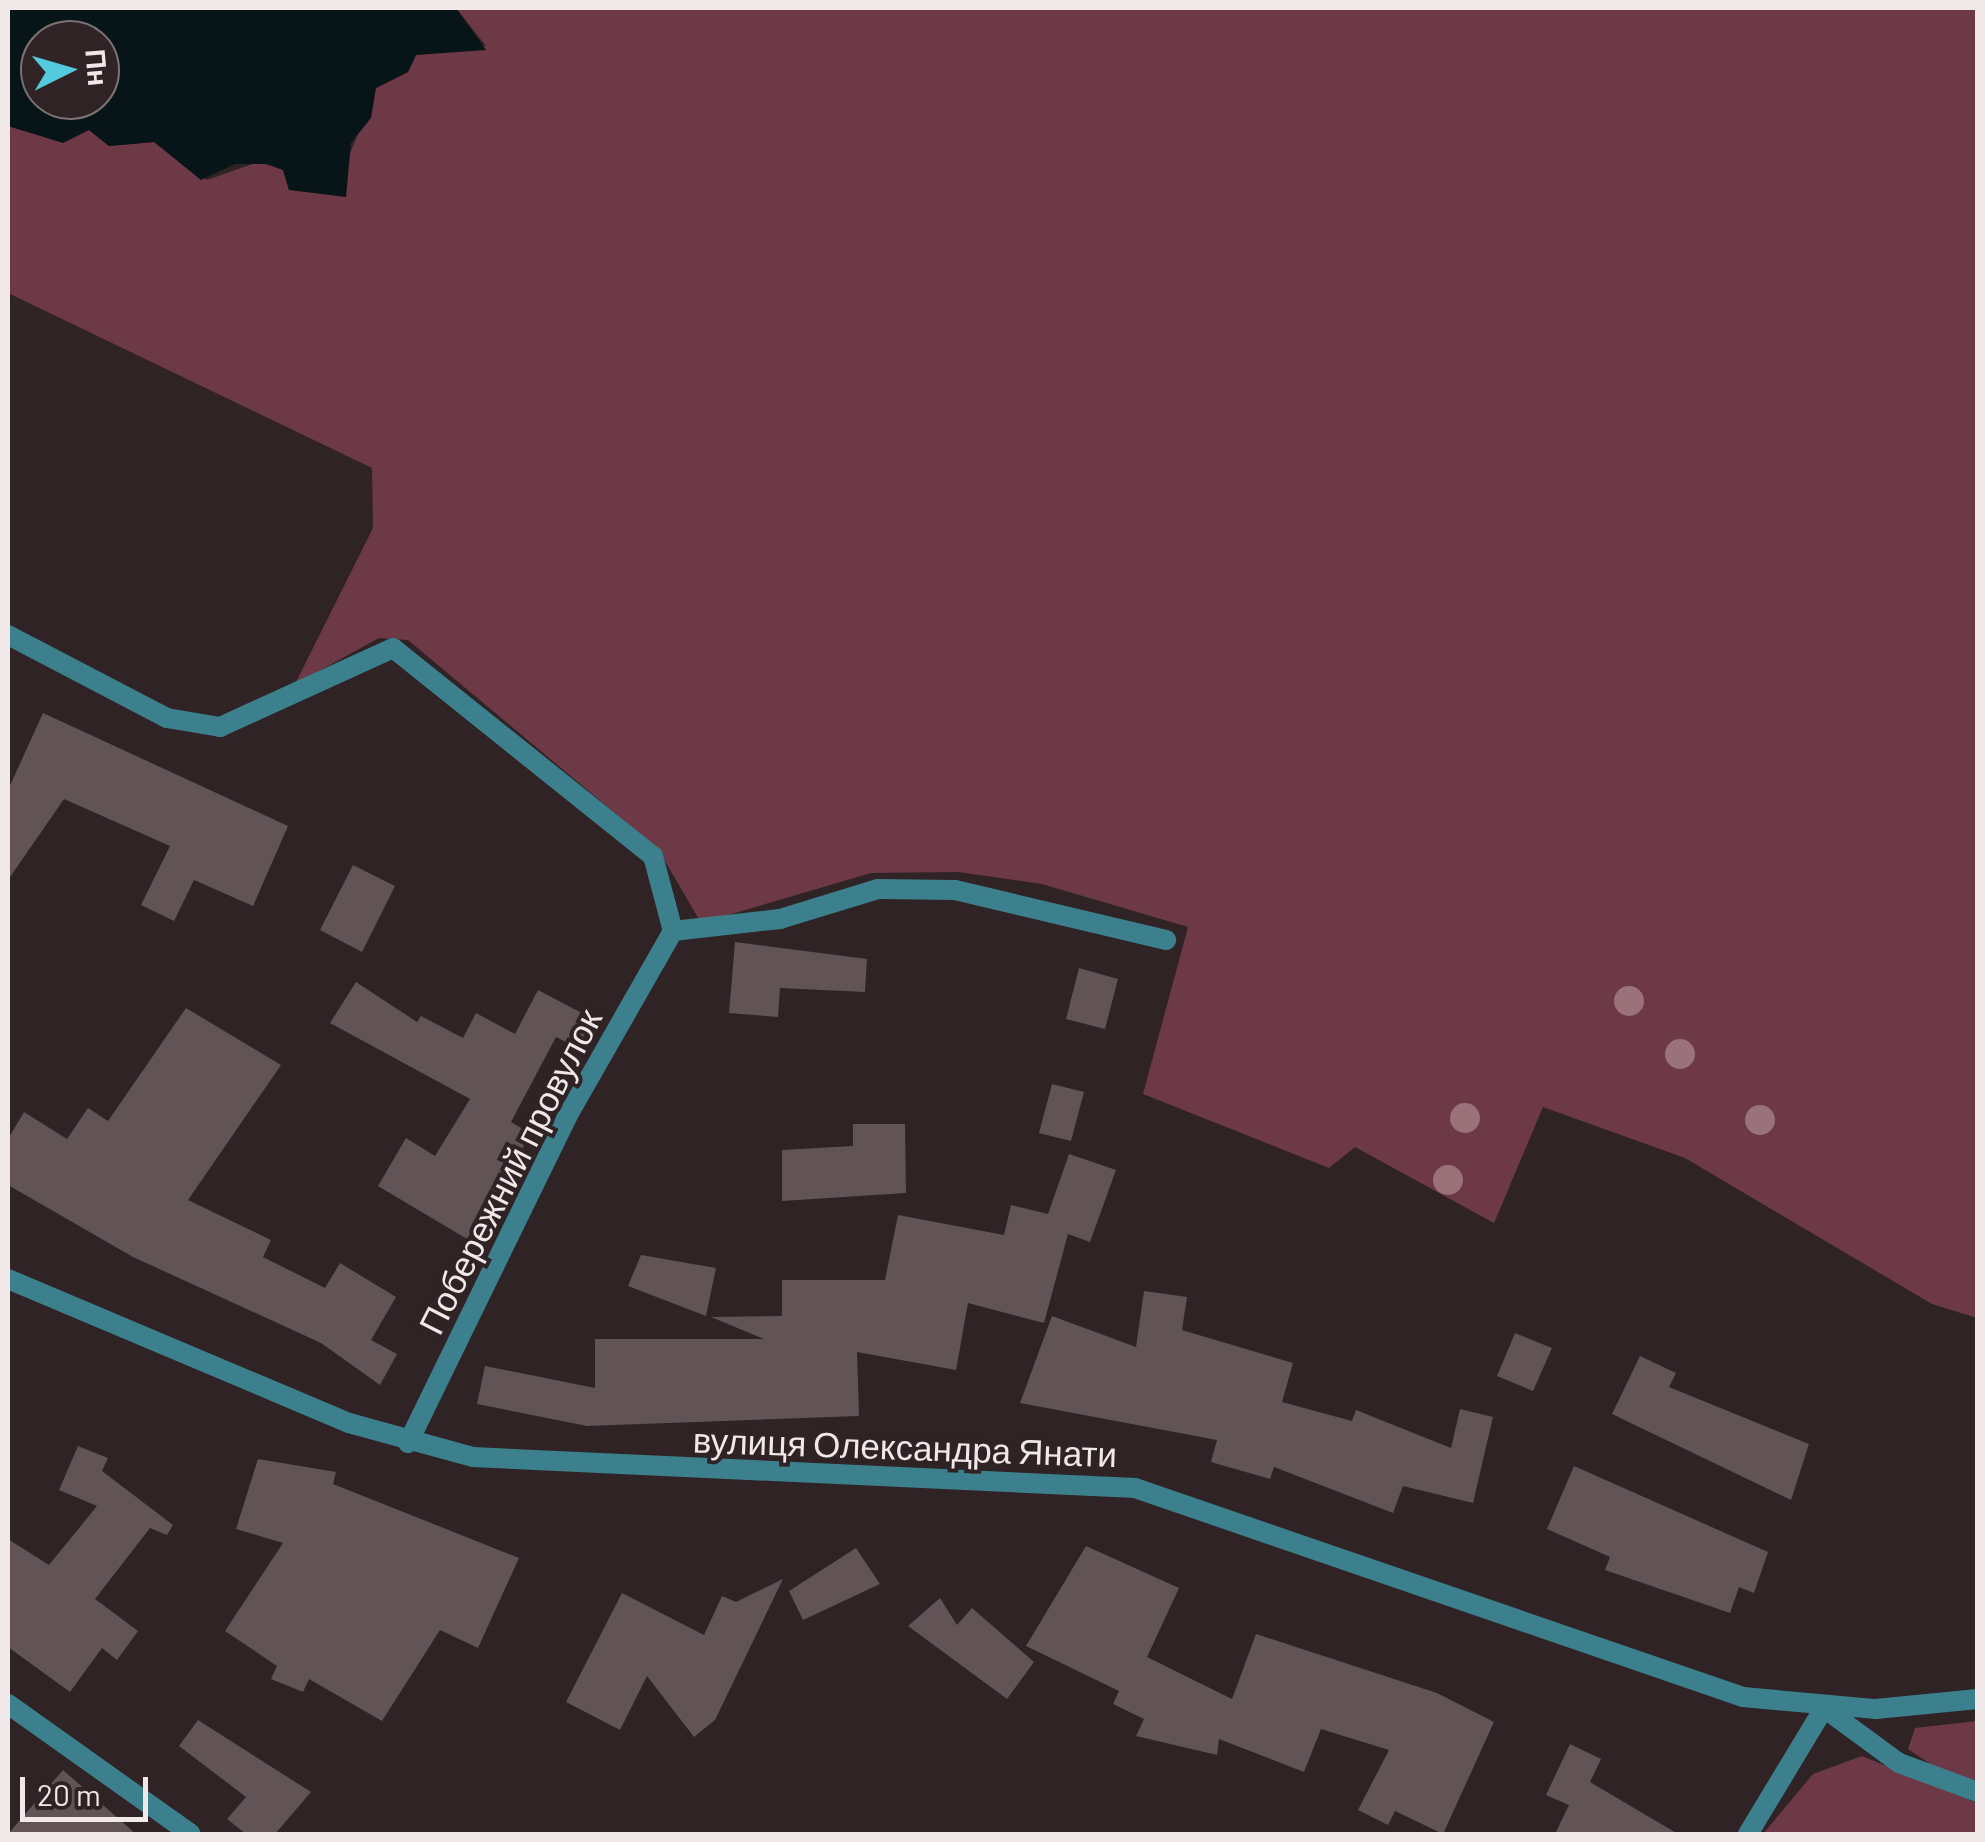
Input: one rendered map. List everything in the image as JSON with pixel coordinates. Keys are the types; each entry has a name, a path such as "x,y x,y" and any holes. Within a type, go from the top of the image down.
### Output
{"street":[{"path":"8,635 192,726 239,724 378,648 406,653 654,856 673,931 780,920 878,889 955,890 1166,940"},
{"name":"Побережний провулок","path":"408,1443 568,1116 673,931"},
{"name":"вулиця Олександра Янати","path":"8,1278 408,1443 557,1466 950,1473 1135,1488 1743,1697 1824,1708 1978,1699"},
{"path":"8,1704 190,1834"},
{"path":"1748,1834 1824,1708 1900,1763 1978,1792"}],"shaded area":[{"path":"8,8 456,8 486,50 416,55 408,72 376,88 371,118 351,143 346,197 289,190 283,170 268,164 235,164 201,180 154,142 109,146 89,130 63,143 8,126"},
{"path":"456,8 1977,8 1977,1318 1932,1304 1685,1158 1543,1107 1494,1223 1355,1147 1329,1168 1143,1094 1188,927 1042,884 958,872 871,873 701,923 658,849 408,640 379,638 295,684 373,528 372,468 8,293 8,126 58,141 89,130 109,146 154,142 207,180 258,162 283,170 289,190 336,189 376,88 408,72 416,55 486,46"},
{"path":"1977,1721 1977,1780 1945,1774 1908,1749 1915,1728"},
{"path":"1862,1756 1977,1803 1977,1834 1763,1834 1813,1774"}],"building":[{"path":"43,713 288,826 253,906 194,880 174,921 141,905 170,846 64,799 8,880 8,790"},
{"path":"353,865 395,886 362,952 320,930"},
{"path":"735,942 867,959 865,992 780,988 778,1017 729,1013"},
{"path":"1079,968 1118,979 1105,1029 1066,1019"},
{"path":"356,982 417,1022 421,1016 463,1038 476,1013 515,1034 538,990 593,1019 578,1048 556,1037 511,1122 531,1134 467,1239 378,1186 406,1138 435,1156 470,1099 330,1023"},
{"path":"186,1008 281,1065 188,1200 271,1240 263,1257 325,1288 340,1263 396,1297 371,1340 397,1354 380,1385 321,1343 133,1257 8,1185 8,1139 24,1112 67,1139 88,1108 108,1121"},
{"path":"1052,1084 1084,1092 1071,1141 1039,1133"},
{"path":"853,1124 905,1124 906,1193 782,1201 782,1150 853,1146"},
{"path":"1069,1154 1116,1170 1090,1242 1068,1234 1044,1323 968,1303 956,1370 857,1352 859,1416 587,1426 477,1404 485,1366 595,1388 595,1339 764,1339 711,1317 782,1316 782,1280 885,1280 898,1215 1004,1235 1011,1205 1048,1214"},
{"path":"641,1255 716,1268 706,1316 628,1286"},
{"path":"1144,1291 1187,1297 1182,1330 1293,1363 1282,1402 1352,1421 1356,1410 1451,1448 1460,1409 1493,1417 1473,1503 1403,1486 1393,1513 1274,1467 1270,1479 1211,1462 1217,1440 1020,1403 1052,1316 1136,1347"},
{"path":"1515,1333 1552,1348 1533,1391 1497,1376"},
{"path":"1640,1356 1676,1373 1669,1387 1809,1444 1791,1500 1612,1414"},
{"path":"78,1446 108,1458 102,1471 173,1525 167,1535 150,1528 95,1599 138,1631 117,1660 102,1648 70,1692 8,1647 8,1539 49,1565 97,1506 59,1490"},
{"path":"258,1459 336,1472 333,1484 519,1558 478,1648 440,1630 382,1721 309,1679 303,1692 271,1679 277,1666 225,1631 283,1543 236,1529"},
{"path":"1574,1466 1768,1552 1754,1593 1739,1587 1730,1613 1605,1570 1610,1557 1547,1529"},
{"path":"1086,1546 1179,1588 1147,1657 1232,1699 1256,1634 1437,1693 1494,1722 1443,1834 1395,1811 1388,1825 1358,1810 1389,1750 1321,1729 1304,1772 1219,1739 1217,1755 1136,1736 1144,1719 1113,1704 1119,1691 1026,1646"},
{"path":"856,1548 880,1584 803,1620 789,1591"},
{"path":"783,1579 715,1720 694,1737 647,1676 620,1730 566,1702 622,1593 704,1635 722,1596 736,1602"},
{"path":"940,1598 957,1625 972,1608 1034,1662 1007,1699 908,1626"},
{"path":"198,1720 311,1792 275,1834 246,1834 227,1819 246,1797 179,1746"},
{"path":"1570,1744 1601,1759 1590,1782 1678,1834 1555,1834 1569,1805 1546,1795"},
{"path":"63,1770 136,1834 8,1834"}]}
